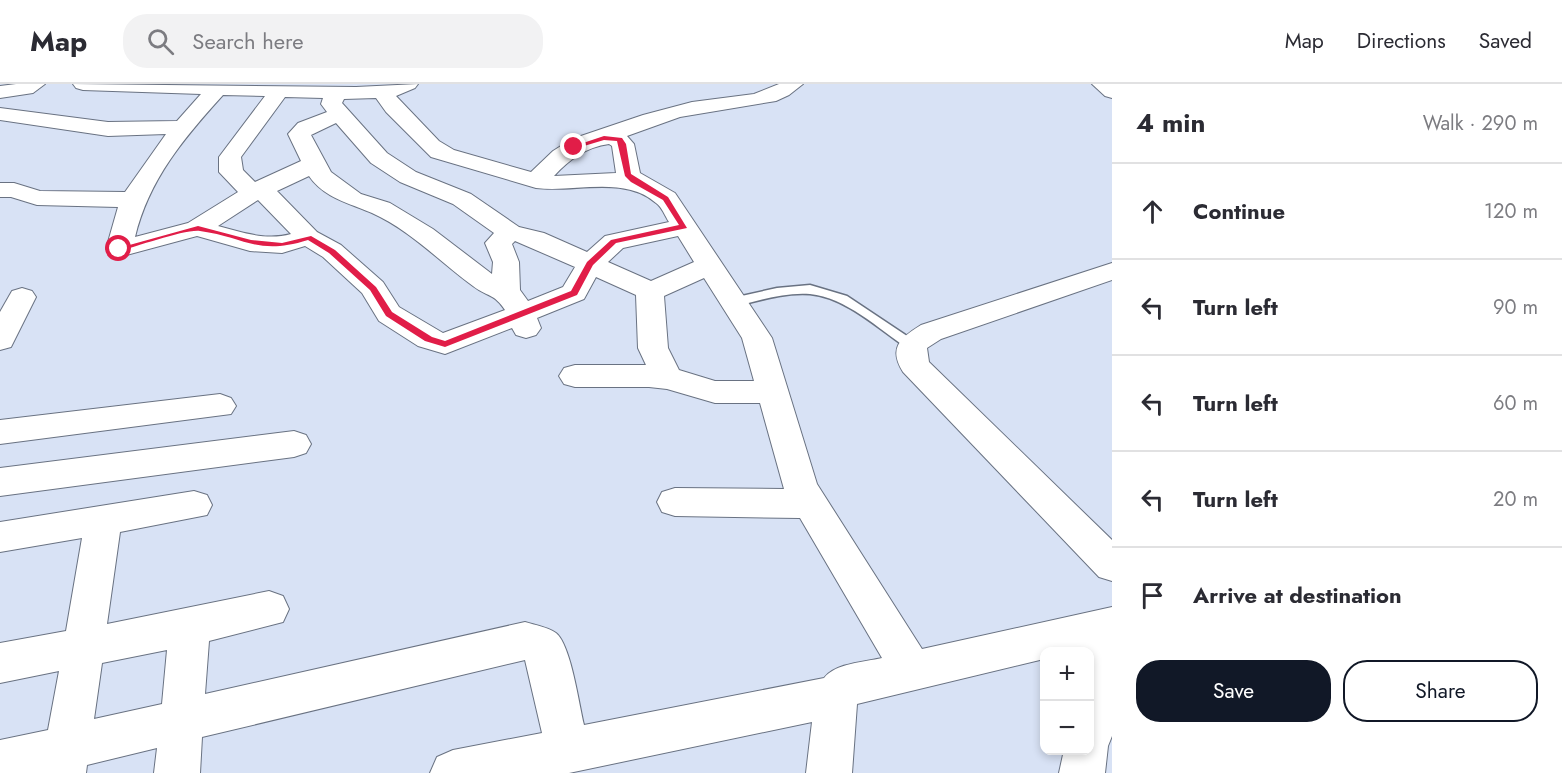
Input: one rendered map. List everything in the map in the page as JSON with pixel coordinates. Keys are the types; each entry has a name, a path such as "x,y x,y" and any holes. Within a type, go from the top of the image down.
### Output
{"street":[{"path":"3,95 26,89 35,84"},
{"path":"83,84 280,90 338,104"},
{"path":"408,84 338,104 299,134 329,145 379,158 408,177 462,199 510,232 535,239 650,291 683,279 708,265"},
{"path":"536,181 561,153 679,111 740,102 775,93 793,84"},
{"path":"1102,84 1112,92"},
{"path":"219,87 182,128 134,200 119,249 198,228 225,209 263,191 329,145"},
{"path":"280,90 230,157 231,172 247,188 263,191 308,237 332,251 373,288 389,314 429,339 445,344 517,310 574,293 590,264 614,242 684,227"},
{"path":"383,91 393,110 415,126 433,150 536,181 552,183 633,180"},
{"path":"338,104 321,176 352,199 381,208 424,234 517,310"},
{"path":"0,114 108,129 182,128"},
{"path":"604,138 615,137 623,144 628,174 633,180 666,198 757,338 807,504 912,670"},
{"path":"0,190 14,190 46,198 134,200"},
{"path":"198,228 250,243 282,245 308,237"},
{"path":"510,232 498,243 506,262 517,310"},
{"path":"1112,271 931,332 912,344 915,365 1112,566"},
{"path":"650,291 653,348 667,378"},
{"path":"0,340 22,297"},
{"path":"575,376 667,378 716,392 774,392"},
{"path":"0,432 220,406"},
{"path":"0,482 294,444"},
{"path":"675,502 807,504"},
{"path":"0,537 194,505"},
{"path":"65,760 104,520"},
{"path":"0,663 190,627 269,609"},
{"path":"829,773 836,696 843,687 1112,625 1094,712"},
{"path":"177,773 190,627"},
{"path":"0,763 65,760 182,721 525,641 540,645 545,651 568,751"},
{"path":"453,773 836,696"},
{"path":"1082,773 1086,755"}],"lane":[{"path":"733,302 798,290 820,291 838,298 912,344"}],"route":[{"path":"119,249 198,228 250,243 282,245 308,237 332,251 373,288 389,314 429,339 445,344 521,312 574,293 590,264 614,242 684,227 666,198 633,180 628,174 623,144 615,137 593,140 574,147"}]}
